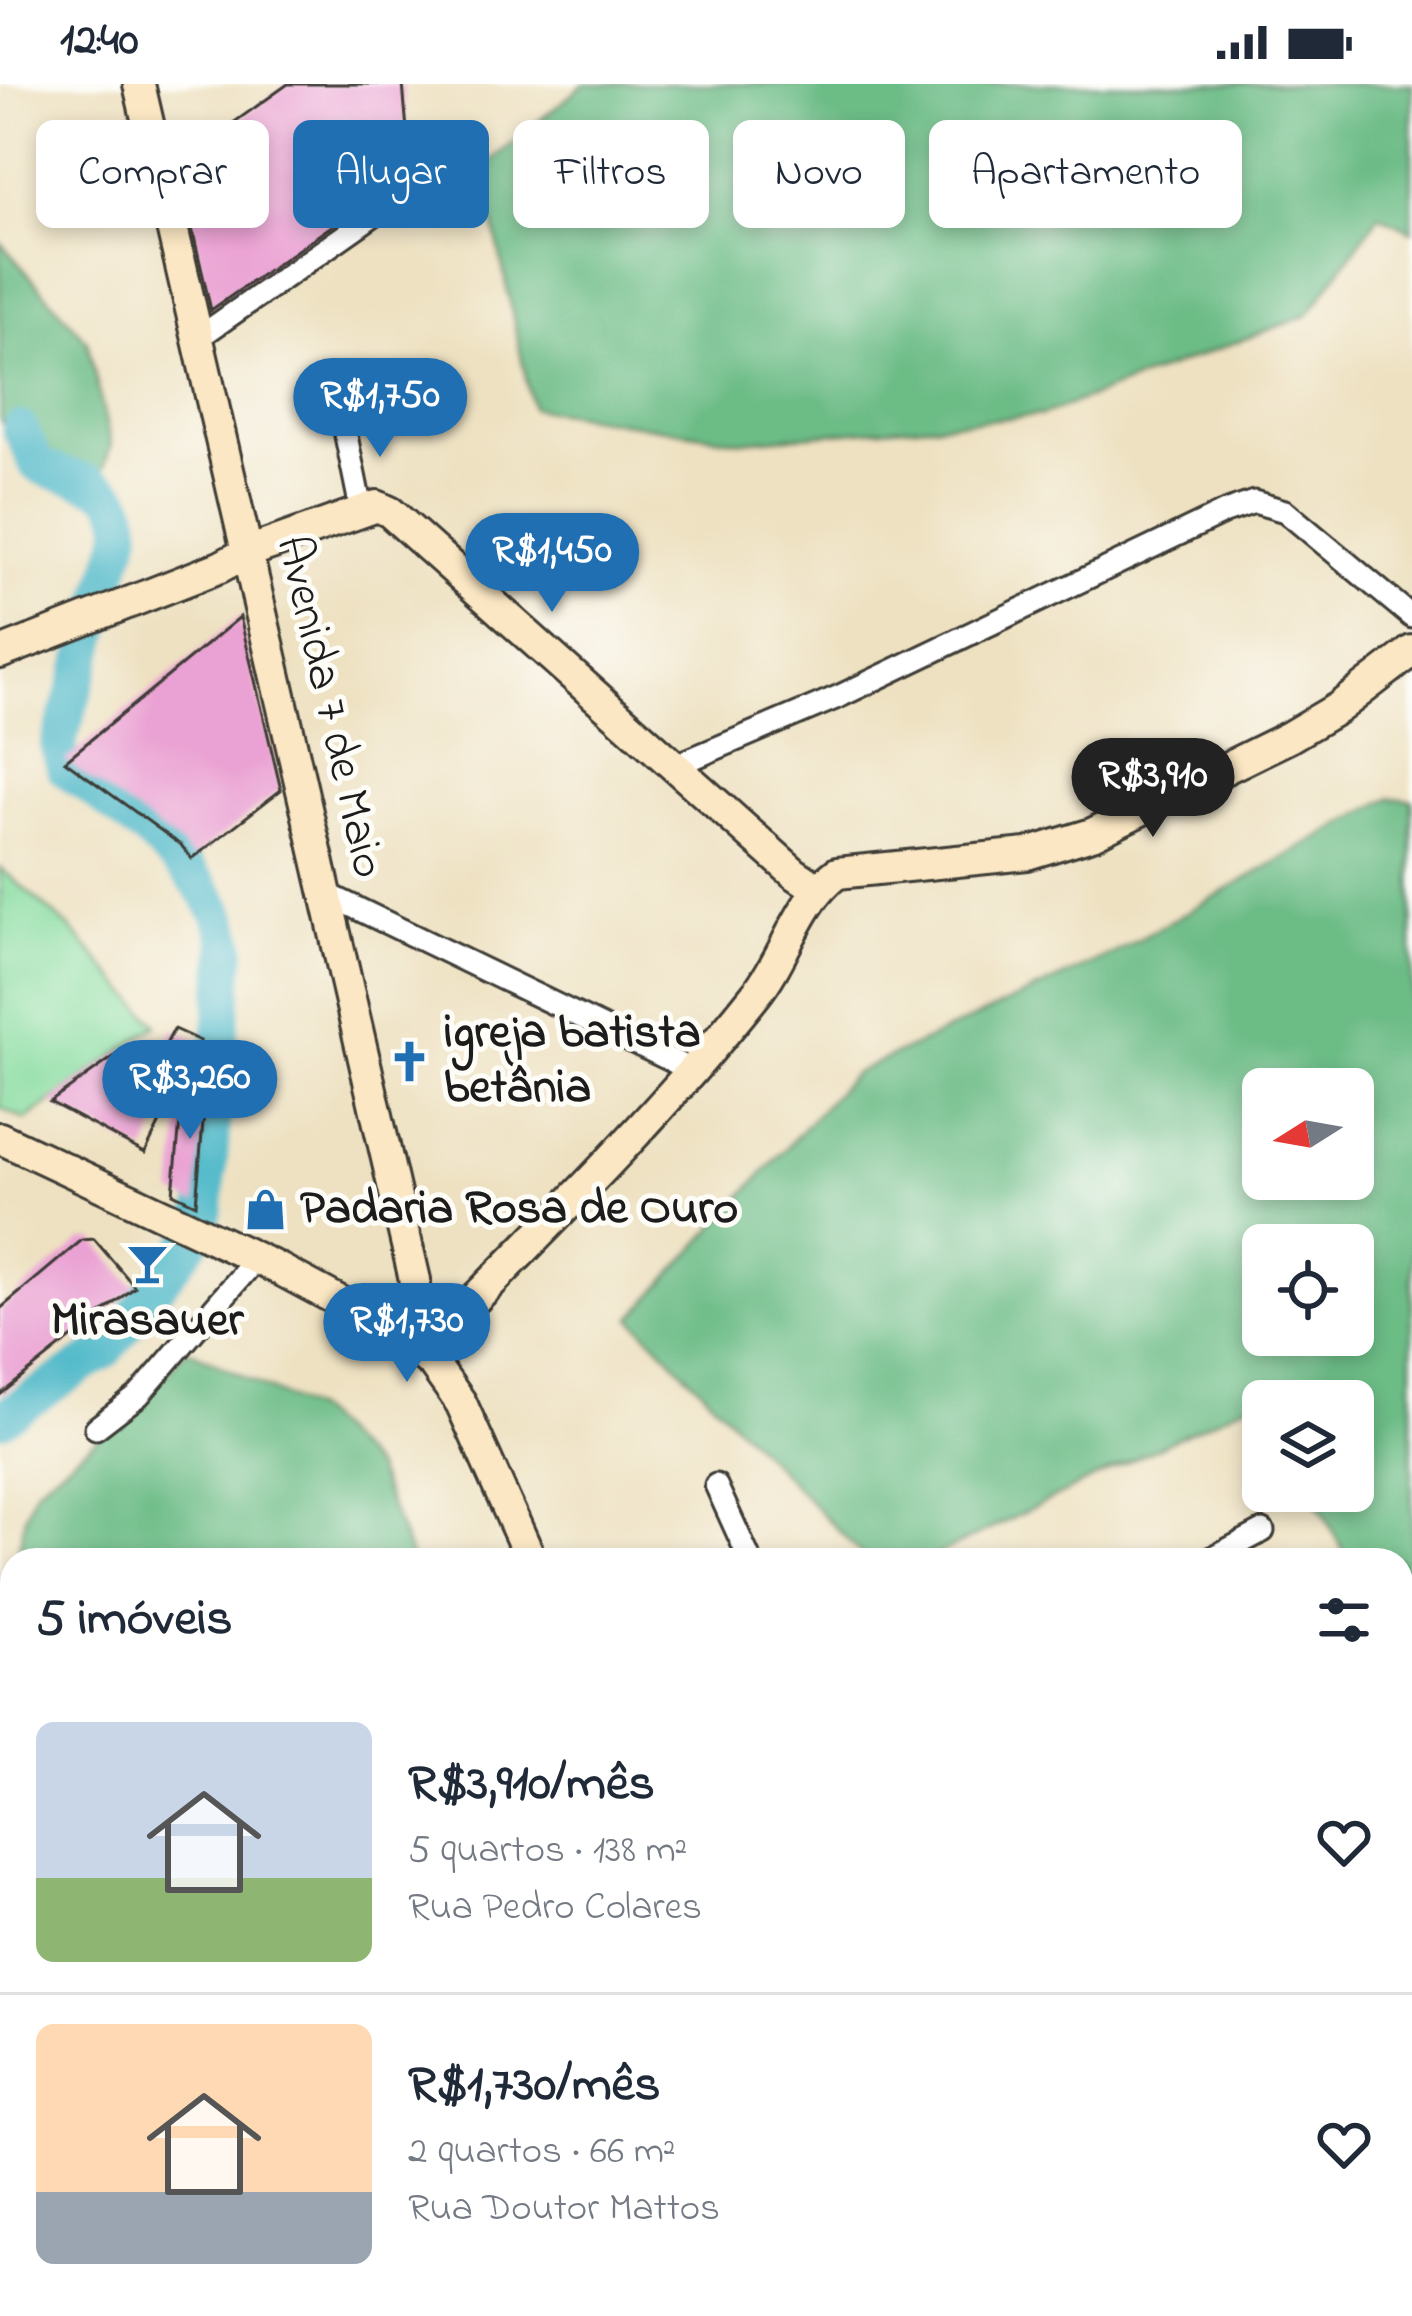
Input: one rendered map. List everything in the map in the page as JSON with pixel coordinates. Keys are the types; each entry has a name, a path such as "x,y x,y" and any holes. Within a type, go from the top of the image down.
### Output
{"main road":[{"name":"Avenida 7 de Maio","path":"139,84 415,1280 447,1347 461,1403"},
{"path":"0,652 248,552 377,506 390,512 672,766 818,889"},
{"path":"447,1347 457,1317 586,1186 760,991 818,889 843,872 1027,854 1092,833 1289,737 1338,708 1412,651"},
{"path":"0,1138 256,1259 395,1331 434,1365 461,1403 526,1548"},
{"path":"395,1331 415,1308 415,1280"}],"street":[{"path":"198,338 356,228"},
{"path":"343,422 361,509"},
{"path":"672,766 840,696 1254,502 1285,511 1412,617"},
{"path":"1381,590 1412,595"},
{"path":"323,892 691,1070"},
{"path":"96,1428 139,1395 256,1259"},
{"path":"716,1485 745,1548"},
{"path":"1234,1548 1263,1531"}],"green space":[{"path":"584,84 1412,84 1412,231 1379,215 1308,315 1043,415 742,441 532,408 489,202 489,162 513,142 513,228 709,228 709,120 540,120"},
{"path":"0,242 87,341 111,445 95,495 32,473 0,419"},
{"path":"1390,798 1412,800 1412,1548 1342,1548 1322,1512 1374,1512 1374,1380 1242,1380 1242,1406 952,1548 855,1548 632,1318 853,1074 1111,955"},
{"path":"0,868 70,928 157,1025 26,1120 0,1108"},
{"path":"187,1349 318,1413 375,1469 407,1548 19,1548 35,1489 143,1401"}],"building":[{"path":"288,84 403,84 406,120 293,120 293,228 329,228 211,310 192,228 269,228 269,120 237,120"},
{"path":"240,617 281,790 192,859 181,845 65,761"},
{"path":"174,1029 200,1041 145,1153 50,1102 122,1051 154,1067"},
{"path":"184,1080 206,1088 196,1204 173,1193"},
{"path":"94,1239 135,1287 0,1395 0,1309 82,1240"}],"waterway":[{"path":"0,1419 107,1350 198,1232 206,1207 228,948 222,922 188,872 138,825 64,768 58,745 124,532 122,514 116,501 95,485 37,465 20,429"}],"place":[{"name":"igreja batista betânia","path":"410,1062"},
{"name":"Padaria Rosa de Ouro","path":"266,1210"},
{"name":"Mirasauer","path":"147,1264"}]}
